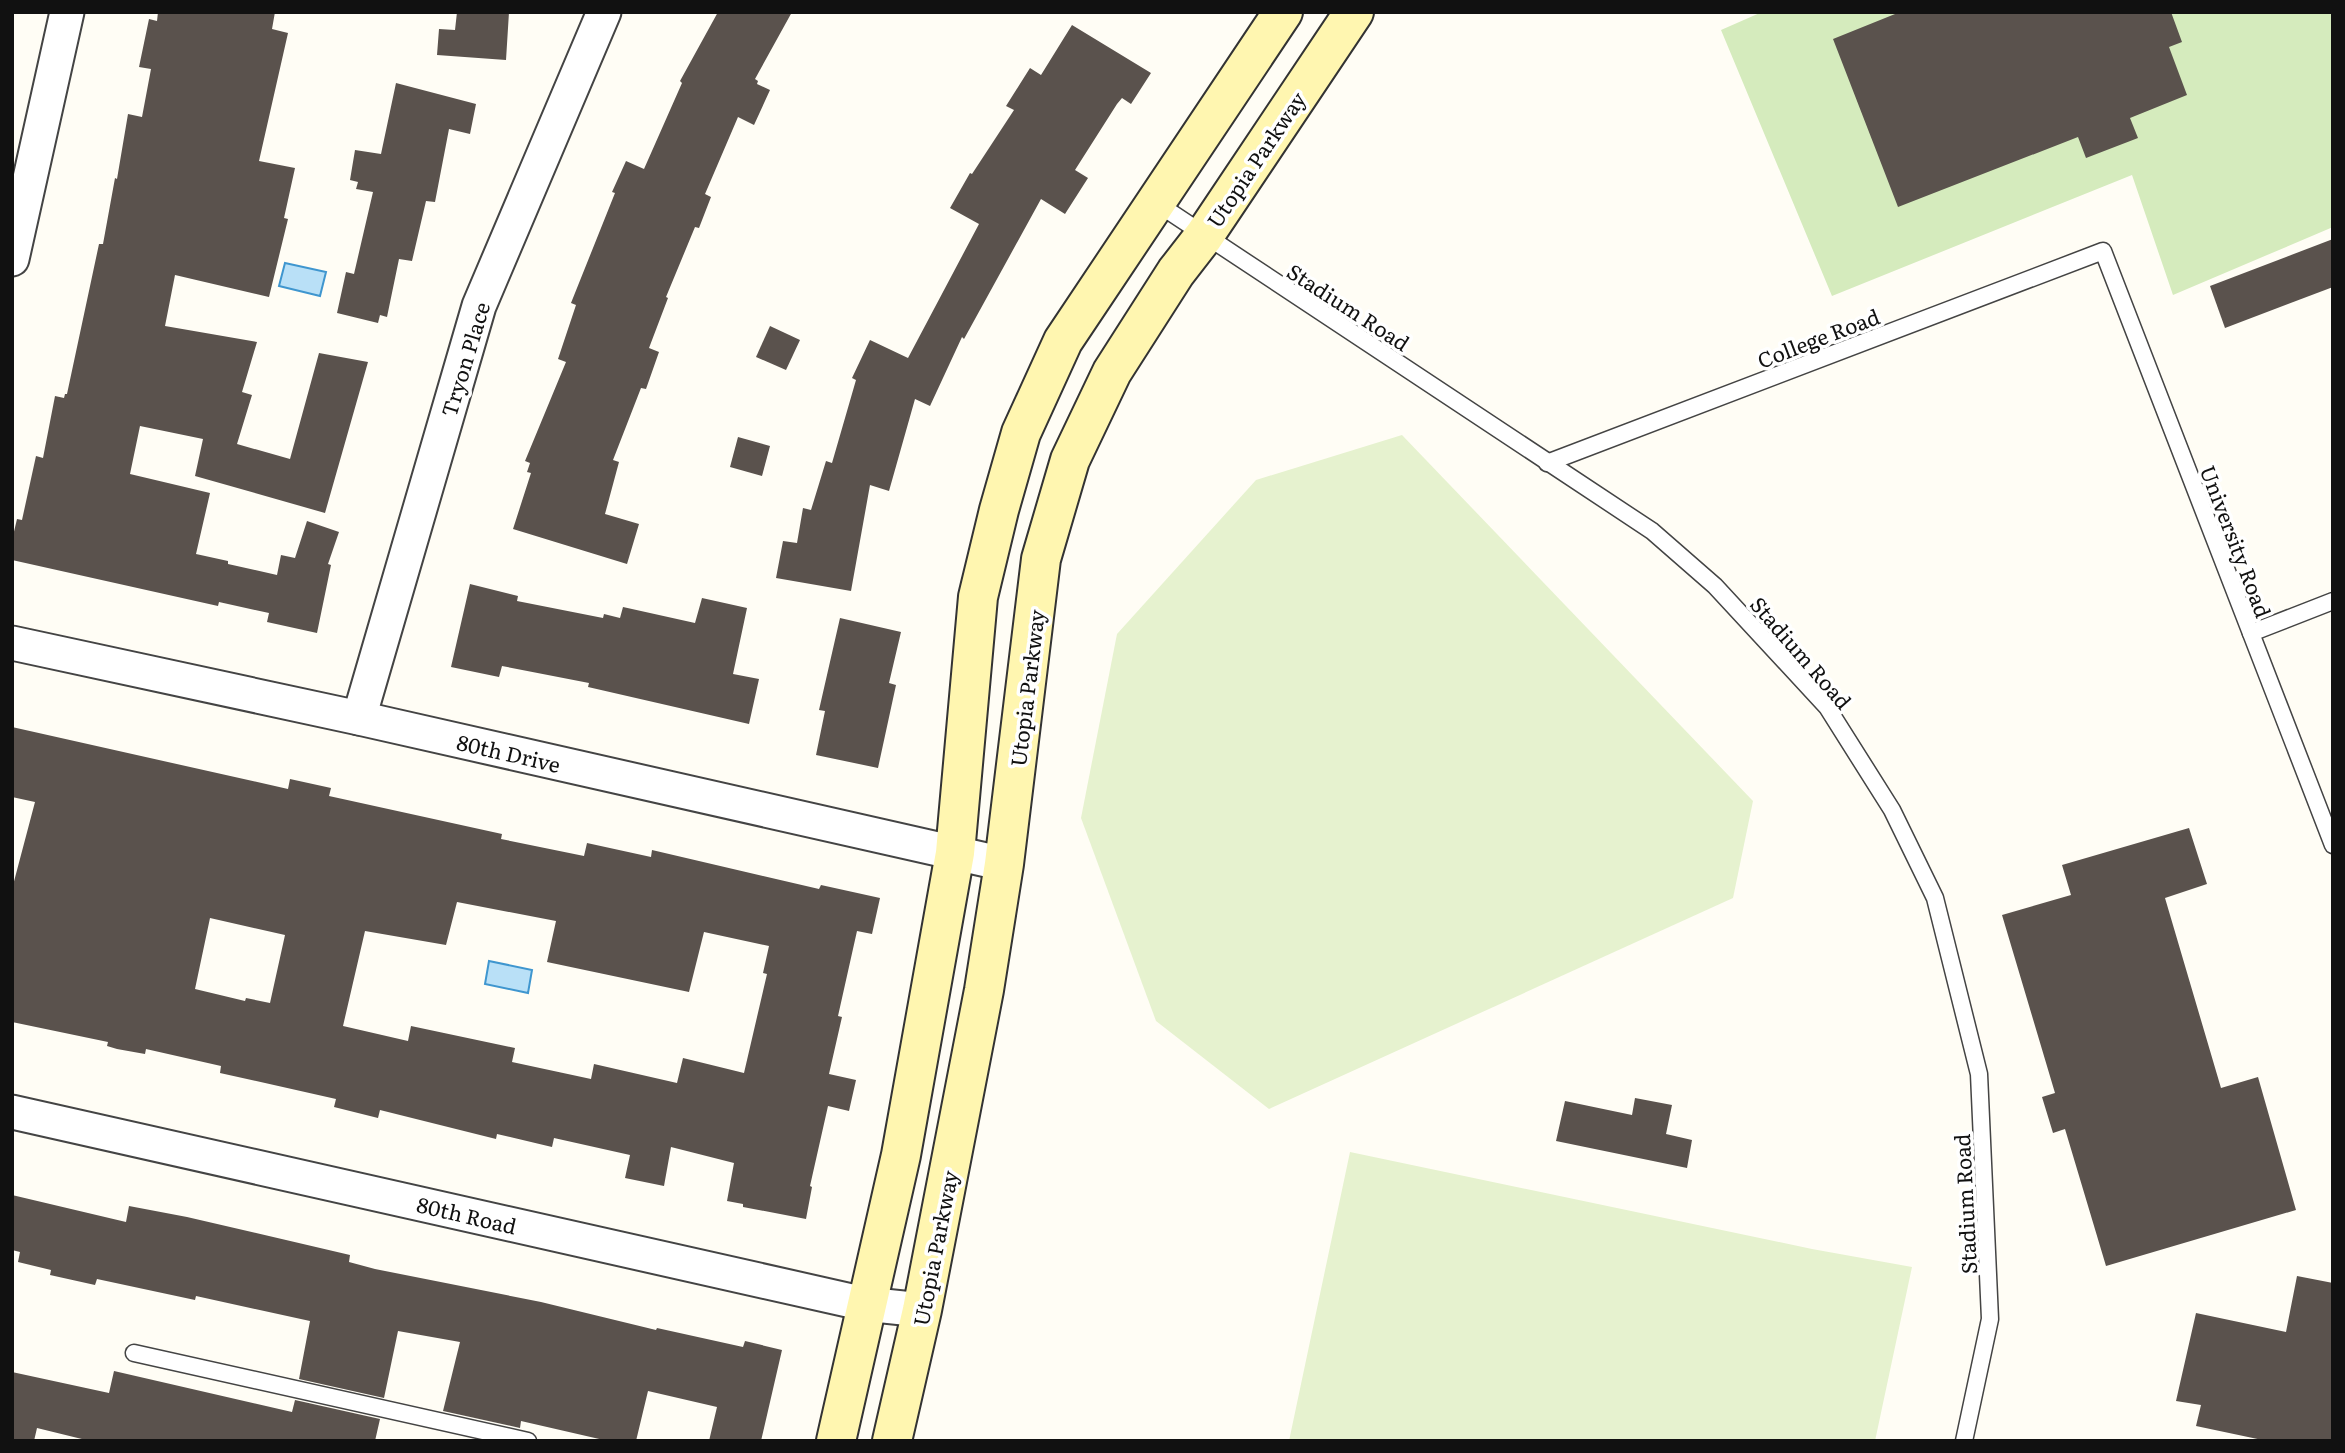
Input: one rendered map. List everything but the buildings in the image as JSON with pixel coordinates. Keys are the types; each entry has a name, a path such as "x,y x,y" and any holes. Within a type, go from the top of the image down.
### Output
{"main road":[{"path":"836,1441 901,1155 954,853 978,597 1021,433 1063,341 1283,12"},
{"name":"Utopia Parkway","path":"892,1441 922,1310 984,990 1004,864 1041,559 1070,460 1112,372 1176,272 1204,236 1354,12"}],"street":[{"path":"12,259 67,12"},
{"name":"Tryon Place","path":"359,718 479,306 604,12"},
{"name":"80th Drive","path":"12,643 359,718 1004,864"},
{"name":"80th Road","path":"12,1112 865,1304 922,1310"}],"lane":[{"name":"Stadium Road","path":"1155,202 1652,531 1715,586 1827,707 1892,810 1935,898 1979,1074 1990,1319 1964,1441"},
{"name":"College Road","path":"1548,463 2103,251"},
{"name":"University Road","path":"2103,251 2333,845"},
{"path":"2251,633 2333,601"},
{"path":"134,1353 528,1441"}],"green space":[{"path":"1762,12 2333,12 2333,227 2173,295 2132,175 1832,296 1721,30"},
{"path":"1402,435 1753,801 1733,898 1269,1109 1156,1021 1081,818 1117,634 1256,480"},
{"path":"1350,1152 1812,1249 1912,1267 1875,1441 1289,1441"}],"water":[{"path":"285,263 326,272 320,296 279,286"},
{"path":"489,961 532,970 528,993 485,984"}]}
